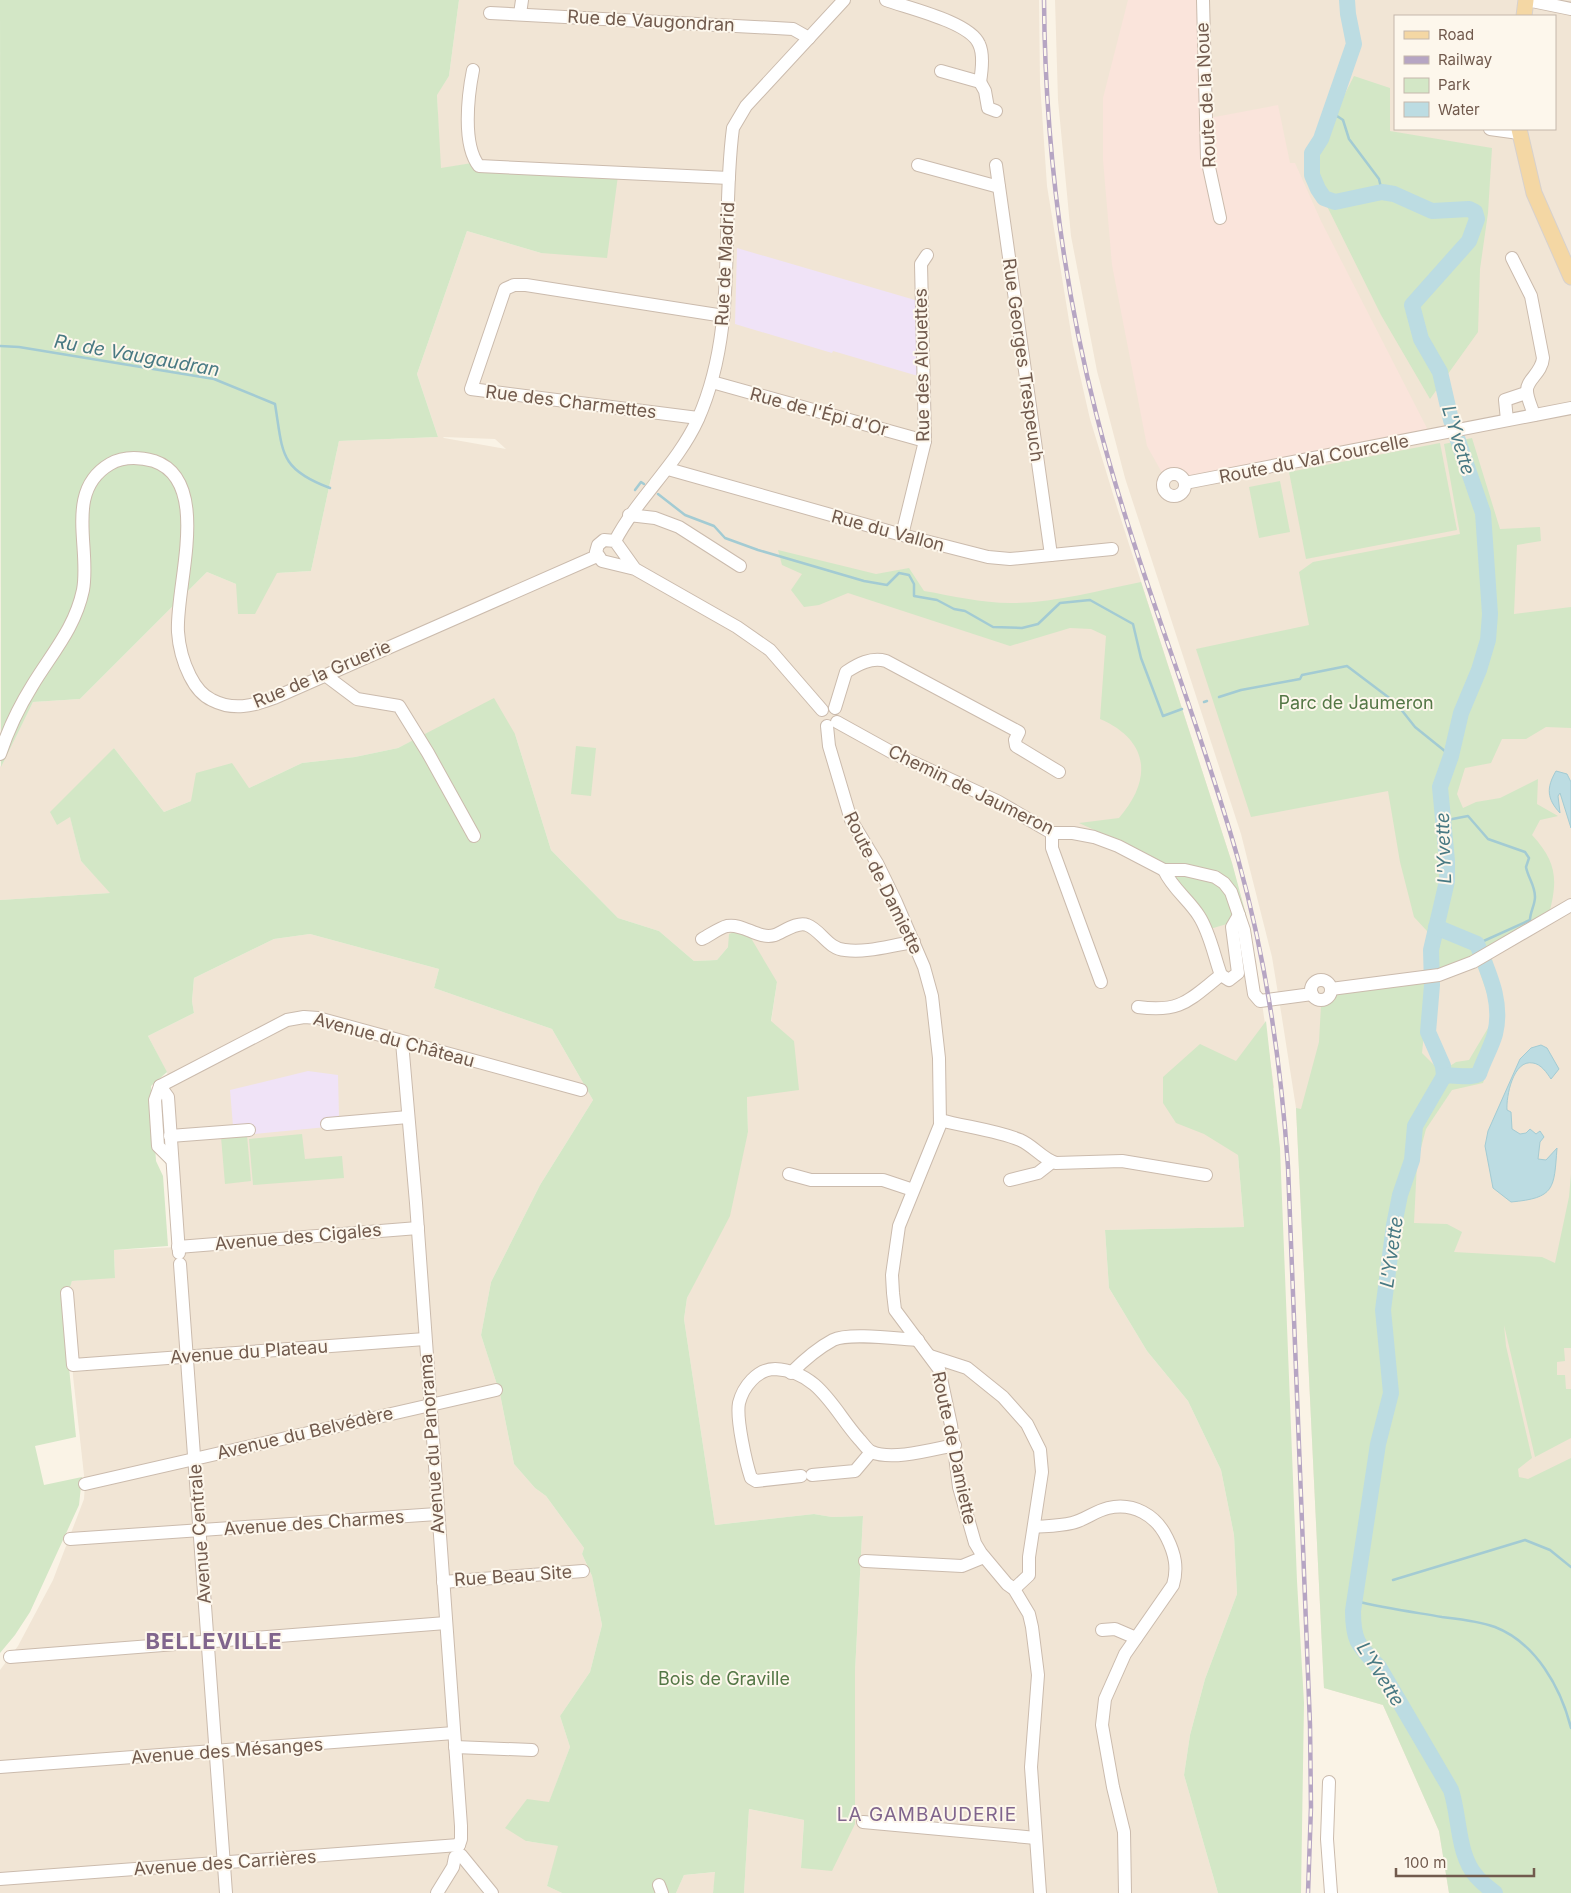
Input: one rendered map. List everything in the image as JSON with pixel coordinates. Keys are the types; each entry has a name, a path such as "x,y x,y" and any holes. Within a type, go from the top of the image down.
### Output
{"main road":[{"path":"1524,15 1526,0"},
{"path":"1519,131 1534,193 1571,277"}],"street":[{"path":"520,14 522,0"},
{"name":"Rue de Madrid","path":"618,545 629,515 680,452 698,418 712,382 718,359 724,316 729,178 733,128 746,106 844,0"},
{"path":"886,0 961,26 973,34 980,44 982,68 980,82"},
{"name":"Route de la Noue","path":"1202,0 1207,158 1220,218"},
{"path":"1526,0 1571,9"},
{"name":"Rue de Vaugondran","path":"490,13 793,29 809,38"},
{"path":"473,70 467,99 472,153 479,166 729,178"},
{"path":"941,71 980,82 986,91 988,108 996,111"},
{"path":"1504,130 1519,131"},
{"path":"918,165 999,187"},
{"name":"Rue Georges Trespeuch","path":"996,165 1051,555"},
{"name":"Rue des Alouettes","path":"902,535 926,441 921,264 927,255"},
{"path":"1512,258 1531,296 1543,358 1542,367 1527,386 1526,393 1534,415"},
{"name":"Rue des Charmettes","path":"698,418 471,389 505,289 514,285 526,285 724,316"},
{"name":"Rue de l'Épi d'Or","path":"712,382 926,441"},
{"path":"1526,393 1505,400 1507,420 1571,408"},
{"name":"Route du Val Courcelle","path":"1185,483 1507,420"},
{"name":"Rue de la Gruerie","path":"0,754 18,712 32,686 68,633 81,601 85,570 82,504 86,493 99,473 110,464 121,460 144,458 158,463 169,469 181,486 186,505 187,532 178,632 185,665 196,687 205,697 227,706 258,704 597,556"},
{"name":"Rue du Vallon","path":"668,469 902,535 988,557 1010,559 1112,549"},
{"path":"629,515 655,518 679,527 740,566"},
{"path":"635,569 618,545 608,539 601,542 597,548 597,556 602,561 608,564 635,569 760,642 796,678 822,710"},
{"path":"608,564 618,559 618,545"},
{"path":"835,708 846,672 869,660 886,661 1019,732 1015,740 1016,746 1060,772"},
{"path":"325,675 357,699 399,706 428,753 474,836"},
{"path":"826,706 835,708 839,713 832,724 820,719 822,710 826,706"},
{"name":"Chemin de Jaumeron","path":"832,724 997,801 1052,833 1073,833 1094,837 1118,846 1164,870 1185,870 1215,877 1224,882 1231,892 1244,930 1254,994 1260,1001 1312,994 1316,998 1325,999 1331,989 1439,976 1473,962 1571,905"},
{"name":"Route de Damiette","path":"832,724 829,746 851,820 877,863 914,942 932,996 939,1058 940,1120 899,1226 892,1275 893,1293 896,1310 939,1369 944,1384 955,1445 959,1487 971,1532 984,1557 1006,1584 1014,1590 1029,1614 1037,1650 1038,1675 1031,1767 1040,1893"},
{"path":"1052,833 1052,848 1101,982"},
{"name":"Chemin de Jaumeron","path":"1164,870 1168,878 1199,916 1206,930 1221,975"},
{"path":"1138,1007 1160,1010 1182,1005 1221,975 1229,980 1238,972 1232,927 1239,915"},
{"path":"702,939 727,926 746,928 763,936 773,936 802,924 808,925 826,940 844,950 869,950 914,942"},
{"name":"Avenue du Château","path":"160,1086 287,1020 304,1017 318,1018 581,1090"},
{"name":"Avenue du Panorama","path":"402,1042 418,1228 429,1405 462,1839 456,1851 453,1867 436,1893"},
{"path":"160,1086 155,1100 158,1146 172,1160"},
{"name":"Avenue Centrale","path":"160,1086 168,1096 226,1893"},
{"path":"327,1124 408,1117"},
{"path":"940,1120 1023,1141 1052,1162 1096,1164 1122,1162 1206,1174"},
{"path":"170,1136 249,1130"},
{"path":"1010,1180 1038,1173 1052,1162"},
{"path":"789,1174 811,1180 883,1180 912,1190"},
{"name":"Avenue des Cigales","path":"179,1256 418,1228"},
{"name":"Avenue du Plateau","path":"67,1293 73,1365 425,1339"},
{"path":"791,1373 801,1362 834,1339 858,1337 918,1340"},
{"path":"930,1356 967,1368 1003,1397 1027,1424 1040,1450 1042,1472 1029,1575 1014,1590"},
{"path":"871,1452 855,1471 756,1481 751,1478 746,1464 739,1404 754,1377 775,1369 805,1376 824,1392 852,1431 871,1452 888,1456 955,1445"},
{"name":"Avenue du Belvédère","path":"85,1484 496,1390"},
{"path":"1034,1527 1070,1523 1107,1508 1125,1506 1140,1509 1157,1523 1173,1550 1177,1572 1173,1585 1125,1654 1105,1699 1102,1725 1113,1787 1124,1832 1125,1893"},
{"name":"Avenue des Charmes","path":"70,1539 437,1514"},
{"path":"865,1561 962,1566 984,1557"},
{"name":"Rue Beau Site","path":"443,1582 583,1571"},
{"path":"10,1657 446,1623"},
{"path":"1102,1630 1115,1630 1136,1638"},
{"name":"Avenue des Mésanges","path":"0,1767 454,1733"},
{"path":"455,1747 532,1750"},
{"path":"1329,1782 1327,1839 1330,1893"},
{"path":"863,1822 1036,1838"},
{"path":"456,1851 492,1893"},
{"name":"Avenue des Carrières","path":"0,1879 224,1863 456,1851"}],"shaded area":[{"path":"459,0 1039,0 1040,83 1047,186 1073,345 1090,419 1117,507 1232,863 1256,961 1274,1087 1238,1155 1244,1227 1105,1230 1109,1288 1147,1351 1188,1401 1221,1470 1234,1535 1237,1594 1205,1679 1190,1735 1184,1775 1218,1893 744,1893 749,1809 804,1820 801,1867 855,1787 855,1672 863,1516 832,1517 814,1514 715,1525 684,1319 687,1298 707,1257 748,1132 747,1097 771,1022 777,982 728,947 717,960 694,961 659,931 618,918 551,850 515,734 420,737 398,748 355,757 302,763 249,788 191,801 164,812 114,748 70,816 81,861 111,893 0,900 0,767 33,702 80,699 207,572 236,584 277,573 311,571 339,441 438,437 417,374 467,231 541,253 484,161 440,169 437,94 449,76","holes":["443,437 495,439 506,449"]},
{"path":"1055,0 1571,0 1571,1893 1449,1893 1439,1831 1383,1705 1324,1688 1296,1108 1272,957 1241,834 1125,478 1097,371 1071,236 1058,100"},
{"path":"1128,0 1200,0 1204,119 1278,105 1290,163 1295,163 1321,221 1431,436 1184,480 1174,474 1165,478 1147,446 1112,265 1103,160 1103,98"},
{"path":"737,248 915,300 918,376 735,324"},
{"name":"BELLEVILLE","path":"310,934 439,969 434,988 552,1029 593,1100 540,1185 491,1282 481,1335 500,1394 514,1464 535,1488 546,1496 584,1548 582,1554 592,1576 602,1625 590,1672 560,1716 570,1747 549,1803 526,1841 559,1846 547,1886 562,1893 0,1893 0,1670 18,1646 53,1580 84,1499 85,1484 73,1376 67,1293 72,1281 115,1277 114,1250 178,1247 168,1097 170,1079 148,1036 194,1013 192,1001 194,978 274,939"},
{"path":"308,1071 338,1075 339,1117 327,1127 253,1134 252,1124 233,1126 230,1090"},
{"path":"716,1872 713,1893 676,1893 684,1875"}],"green space":[{"path":"0,0 459,0 449,76 437,95 441,168 484,161 619,168 607,258 541,253 467,231 417,374 438,437 339,441 311,571 277,573 255,614 238,614 236,584 207,572 80,699 33,702 1,767"},
{"path":"1354,76 1390,88 1390,131 1492,148 1488,213 1480,269 1478,332 1430,399 1381,315 1321,194 1317,149"},
{"name":"Parc de Jaumeron","path":"1472,438 1500,529 1540,527 1541,541 1517,545 1514,614 1571,607 1571,728 1546,727 1526,739 1502,739 1491,763 1465,768 1457,794 1463,808 1476,802 1500,798 1538,779 1537,804 1558,816 1540,820 1532,835 1551,863 1554,891 1549,914 1485,954 1430,976 1422,1053 1441,1072 1456,1062 1469,1060 1491,1023 1490,1002 1477,964 1492,959 1503,1023 1483,1083 1452,1090 1426,1129 1417,1163 1414,1223 1447,1224 1462,1232 1454,1252 1542,1257 1555,1263 1569,1197 1571,1174 1571,1348 1564,1348 1565,1361 1557,1362 1557,1375 1565,1375 1566,1389 1571,1389 1571,1438 1535,1457 1504,1325 1506,1346 1532,1458 1518,1469 1519,1477 1528,1479 1571,1458 1571,1893 1449,1893 1439,1831 1383,1705 1324,1688 1296,1108 1301,1109 1319,1042 1321,1005 1330,1004 1337,994 1429,976 1427,931 1414,917 1400,862 1388,791 1251,817 1196,649 1309,625 1299,572 1313,562 1460,534 1444,444"},
{"path":"1440,443 1457,530 1306,559 1289,472"},
{"path":"1280,481 1290,532 1259,538 1249,487"},
{"path":"778,550 876,574 909,568 924,591 993,602 1016,603 1047,600 1141,582 1232,863 1247,918 1210,929 1193,901 1127,845 1079,823 1119,818 1130,803 1141,775 1141,762 1137,749 1116,728 1100,719 1106,636 1091,629 1070,628 1010,646 848,593 819,605 804,607 791,590 802,574 782,565"},
{"name":"Bois de Graville","path":"494,698 515,734 551,850 618,918 659,931 694,961 717,960 728,947 729,934 745,928 777,982 771,1021 794,1041 799,1090 747,1097 748,1132 730,1216 687,1298 684,1319 715,1525 814,1514 832,1517 863,1516 855,1672 855,1824 832,1871 801,1868 804,1820 749,1809 744,1893 713,1893 715,1872 684,1875 676,1893 562,1893 547,1886 558,1846 526,1841 505,1828 527,1799 549,1802 570,1747 560,1716 590,1672 602,1625 592,1576 582,1554 584,1548 546,1496 535,1488 514,1464 500,1394 481,1335 491,1282 540,1185 593,1100 552,1029 434,988 439,969 310,934 274,939 194,978 192,1001 194,1013 148,1036 167,1072 151,1086 156,1161 163,1176 168,1246 114,1250 115,1278 72,1281 63,1308 76,1437 35,1446 44,1485 82,1477 79,1505 30,1612 0,1653 0,900 110,893 81,861 70,817 57,825 50,812 114,748 164,812 191,801 196,773 232,763 249,788 302,763 355,757 398,748"},
{"path":"576,746 596,748 591,796 571,794"},
{"path":"1266,1021 1280,1148 1297,1581 1304,1703 1301,1893 1218,1893 1184,1775 1190,1735 1205,1679 1237,1594 1234,1535 1221,1470 1188,1401 1147,1351 1109,1288 1105,1230 1244,1227 1238,1155 1204,1134 1176,1123 1163,1103 1163,1077 1200,1044 1236,1061"},
{"path":"302,1134 305,1159 342,1156 344,1178 253,1185 249,1139"},
{"path":"247,1135 251,1181 225,1184 221,1137"}],"water":[{"path":"1556,771 1567,774 1571,782 1571,828 1560,793 1558,796 1560,813 1550,798 1549,788"},
{"path":"1541,1045 1547,1048 1559,1069 1551,1079 1539,1065 1526,1063 1520,1067 1512,1080 1507,1110 1511,1112 1512,1129 1520,1134 1526,1133 1530,1129 1536,1134 1540,1131 1544,1137 1540,1142 1538,1159 1546,1160 1557,1148 1555,1173 1553,1182 1544,1194 1536,1198 1511,1202 1493,1188 1485,1146 1488,1131 1520,1059 1531,1048"}],"waterway":[{"name":"L'Yvette","path":"1347,0 1354,44 1321,139 1312,153 1312,175 1318,189 1324,198 1335,202 1382,192 1394,194 1432,211 1469,209 1475,212 1477,219 1469,241 1412,305 1421,339 1440,372 1451,420 1483,513 1490,614 1488,640 1479,670 1461,713 1451,756 1440,787 1447,881 1431,950 1432,985 1428,1032 1443,1066 1444,1076 1415,1126 1412,1160 1400,1195 1394,1225 1383,1310 1391,1393 1378,1444 1353,1621 1359,1643 1366,1654 1379,1667 1451,1790 1462,1847 1471,1868 1479,1879 1495,1893"},
{"path":"1331,112 1343,120 1349,139 1379,179 1382,192"},
{"name":"Ru de Vaugaudran","path":"0,346 19,347 214,379 275,404 282,447 286,457 301,474 330,488"},
{"name":"Ru de Vaugaudran","path":"635,490 641,482 644,484"},
{"name":"Ru de Vaugaudran","path":"658,494 685,515 714,526 725,538 758,550 864,581 887,585 899,573 909,575 914,584 914,596 937,600 954,609 965,611 993,627 1022,628 1038,624 1060,603 1090,600 1133,624 1141,658 1163,716 1182,709"},
{"path":"1219,697 1241,690 1300,679 1302,675 1347,666 1396,703 1415,727 1451,756"},
{"path":"1442,821 1468,816 1488,839 1525,852 1529,858 1526,867 1535,897 1530,920 1477,944"},
{"path":"1436,927 1477,944 1494,988 1497,1011 1495,1034 1479,1074 1471,1076 1444,1076"},
{"path":"1393,1580 1525,1540 1550,1550 1571,1567"},
{"path":"1355,1601 1476,1622 1495,1627 1510,1634 1523,1644 1545,1668 1561,1698 1571,1728"}],"railway":[{"path":"1044,0 1045,53 1052,158 1065,262 1085,366 1112,473 1129,528 1204,748 1238,859 1257,935 1271,1012 1281,1089 1288,1167 1310,1725 1311,1807 1308,1893"}],"district":[{"name":"BELLEVILLE","path":"214,1641"},
{"name":"LA GAMBAUDERIE","path":"927,1814"}]}
